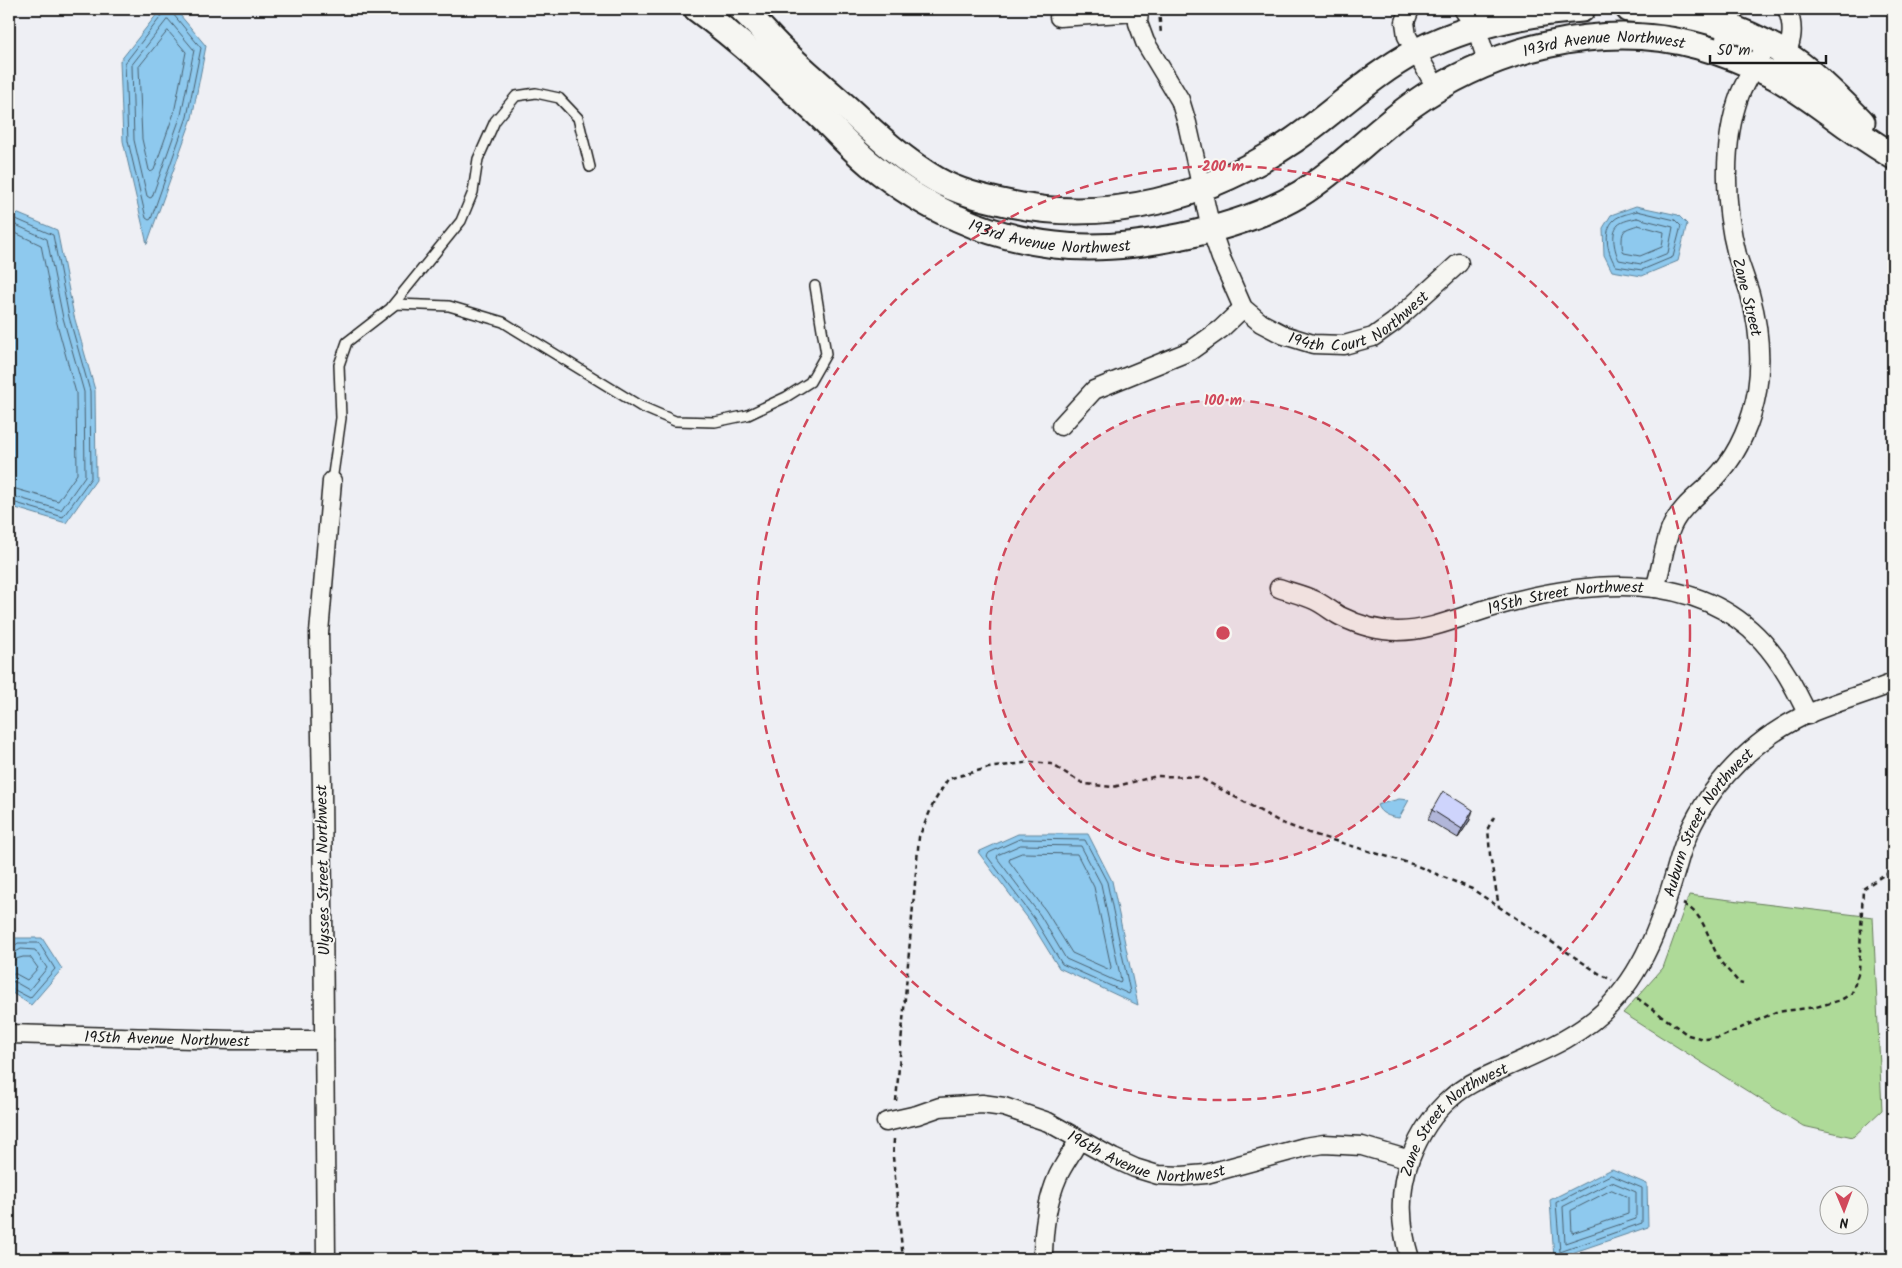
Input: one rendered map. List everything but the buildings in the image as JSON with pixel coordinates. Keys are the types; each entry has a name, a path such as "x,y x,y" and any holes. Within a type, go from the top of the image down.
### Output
{"street":[{"name":"193rd Avenue Northwest","path":"697,9 762,61 868,163 925,202 957,218 988,230 1058,246 1089,247 1184,236 1252,216 1298,195 1347,159 1394,118 1437,89 1488,63 1538,46 1590,38 1628,37 1672,40 1720,53 1765,72 1806,96 1866,139 1893,155"},
{"name":"193rd Avenue Northwest","path":"742,9 756,21 777,45 890,146 938,181 968,194 1026,208 1061,211 1088,211 1146,204 1229,178 1280,149 1319,122 1367,84 1415,52 1446,38 1469,18 1582,9"},
{"path":"1410,9 1405,22 1407,36 1437,89"},
{"name":"193rd Avenue Northwest","path":"1629,9 1678,14 1703,19 1733,18 1818,78 1893,155"},
{"path":"1765,72 1777,50 1792,38 1792,21 1787,9"},
{"name":"194th Court Northwest","path":"1138,10 1138,23 1145,42 1180,100 1211,229 1221,258 1243,308 1261,323 1284,335 1312,344 1344,345 1373,337 1394,322 1459,263"},
{"path":"1059,16 1138,10"},
{"path":"1469,18 1488,63"},
{"path":"1720,53 1733,18"},
{"name":"Zane Street","path":"1655,588 1665,544 1672,526 1681,512 1720,474 1732,457 1744,434 1756,393 1760,352 1758,332 1750,292 1733,238 1727,184 1729,148 1740,94 1765,72"},
{"path":"1061,426 1094,390 1190,351 1221,329 1243,308"},
{"name":"Ulysses Street Northwest","path":"326,1259 319,633 332,481"},
{"name":"195th Street Northwest","path":"1278,588 1314,600 1340,616 1359,624 1396,631 1432,626 1546,593 1611,587 1662,588 1686,594 1722,609 1737,618 1762,642 1783,668 1808,715"},
{"name":"Auburn Street Northwest","path":"1584,1028 1613,1003 1630,981 1651,944 1691,830 1719,784 1737,763 1758,744 1778,730 1808,715 1893,683"},
{"name":"Zane Street Northwest","path":"1410,1259 1403,1230 1402,1193 1410,1157 1424,1128 1450,1098 1474,1082 1560,1043 1584,1028"},
{"name":"195th Avenue Northwest","path":"9,1034 230,1040 324,1040"},
{"name":"196th Avenue Northwest","path":"886,1122 940,1107 982,1104 1004,1107 1048,1122 1135,1168 1158,1174 1182,1176 1206,1174 1305,1147 1324,1144 1362,1146 1403,1158 1410,1157"},
{"path":"1043,1259 1043,1234 1051,1193 1059,1174 1080,1139"}],"lane":[{"path":"389,309 461,221 473,192 478,159 495,121 516,96 536,93 559,98 578,118 590,166"},
{"path":"332,481 341,418 339,365 347,342 396,304 449,306 503,322 640,406 675,421 715,422 748,415 786,397 810,382 826,354 815,286"}],"path":[{"path":"896,1101 919,837 934,802 948,779 988,768 1031,762 1051,764 1084,784 1113,787 1157,776 1199,777 1282,823 1416,865 1472,889 1600,974 1618,983"},
{"path":"1494,817 1488,828 1490,855 1499,907"},
{"path":"1636,997 1688,1035 1704,1039 1719,1038 1776,1012 1816,1007 1841,1000 1852,993 1859,971 1863,889 1885,874 1893,873"},
{"path":"1668,896 1691,908 1704,924 1721,961 1739,983 1744,984"},
{"path":"894,1139 893,1157 903,1259"}],"green space":[{"path":"1689,895 1873,917 1882,1110 1853,1137 1803,1126 1623,1013 1663,968"}],"water":[{"path":"161,9 175,9 206,46 192,118 147,244 123,141 120,61"},
{"path":"1636,206 1678,215 1687,224 1678,261 1642,276 1612,271 1604,255 1603,228 1611,215"},
{"path":"9,210 57,230 74,316 95,390 96,480 66,523 9,506"},
{"path":"1399,799 1409,800 1399,818 1380,811 1377,805"},
{"path":"1018,834 1088,834 1112,881 1138,1005 1059,968 1030,921 978,852"},
{"path":"15,938 42,938 62,969 31,1005 9,991 9,944"},
{"path":"1612,1169 1647,1184 1648,1227 1554,1259 1550,1200"}]}
